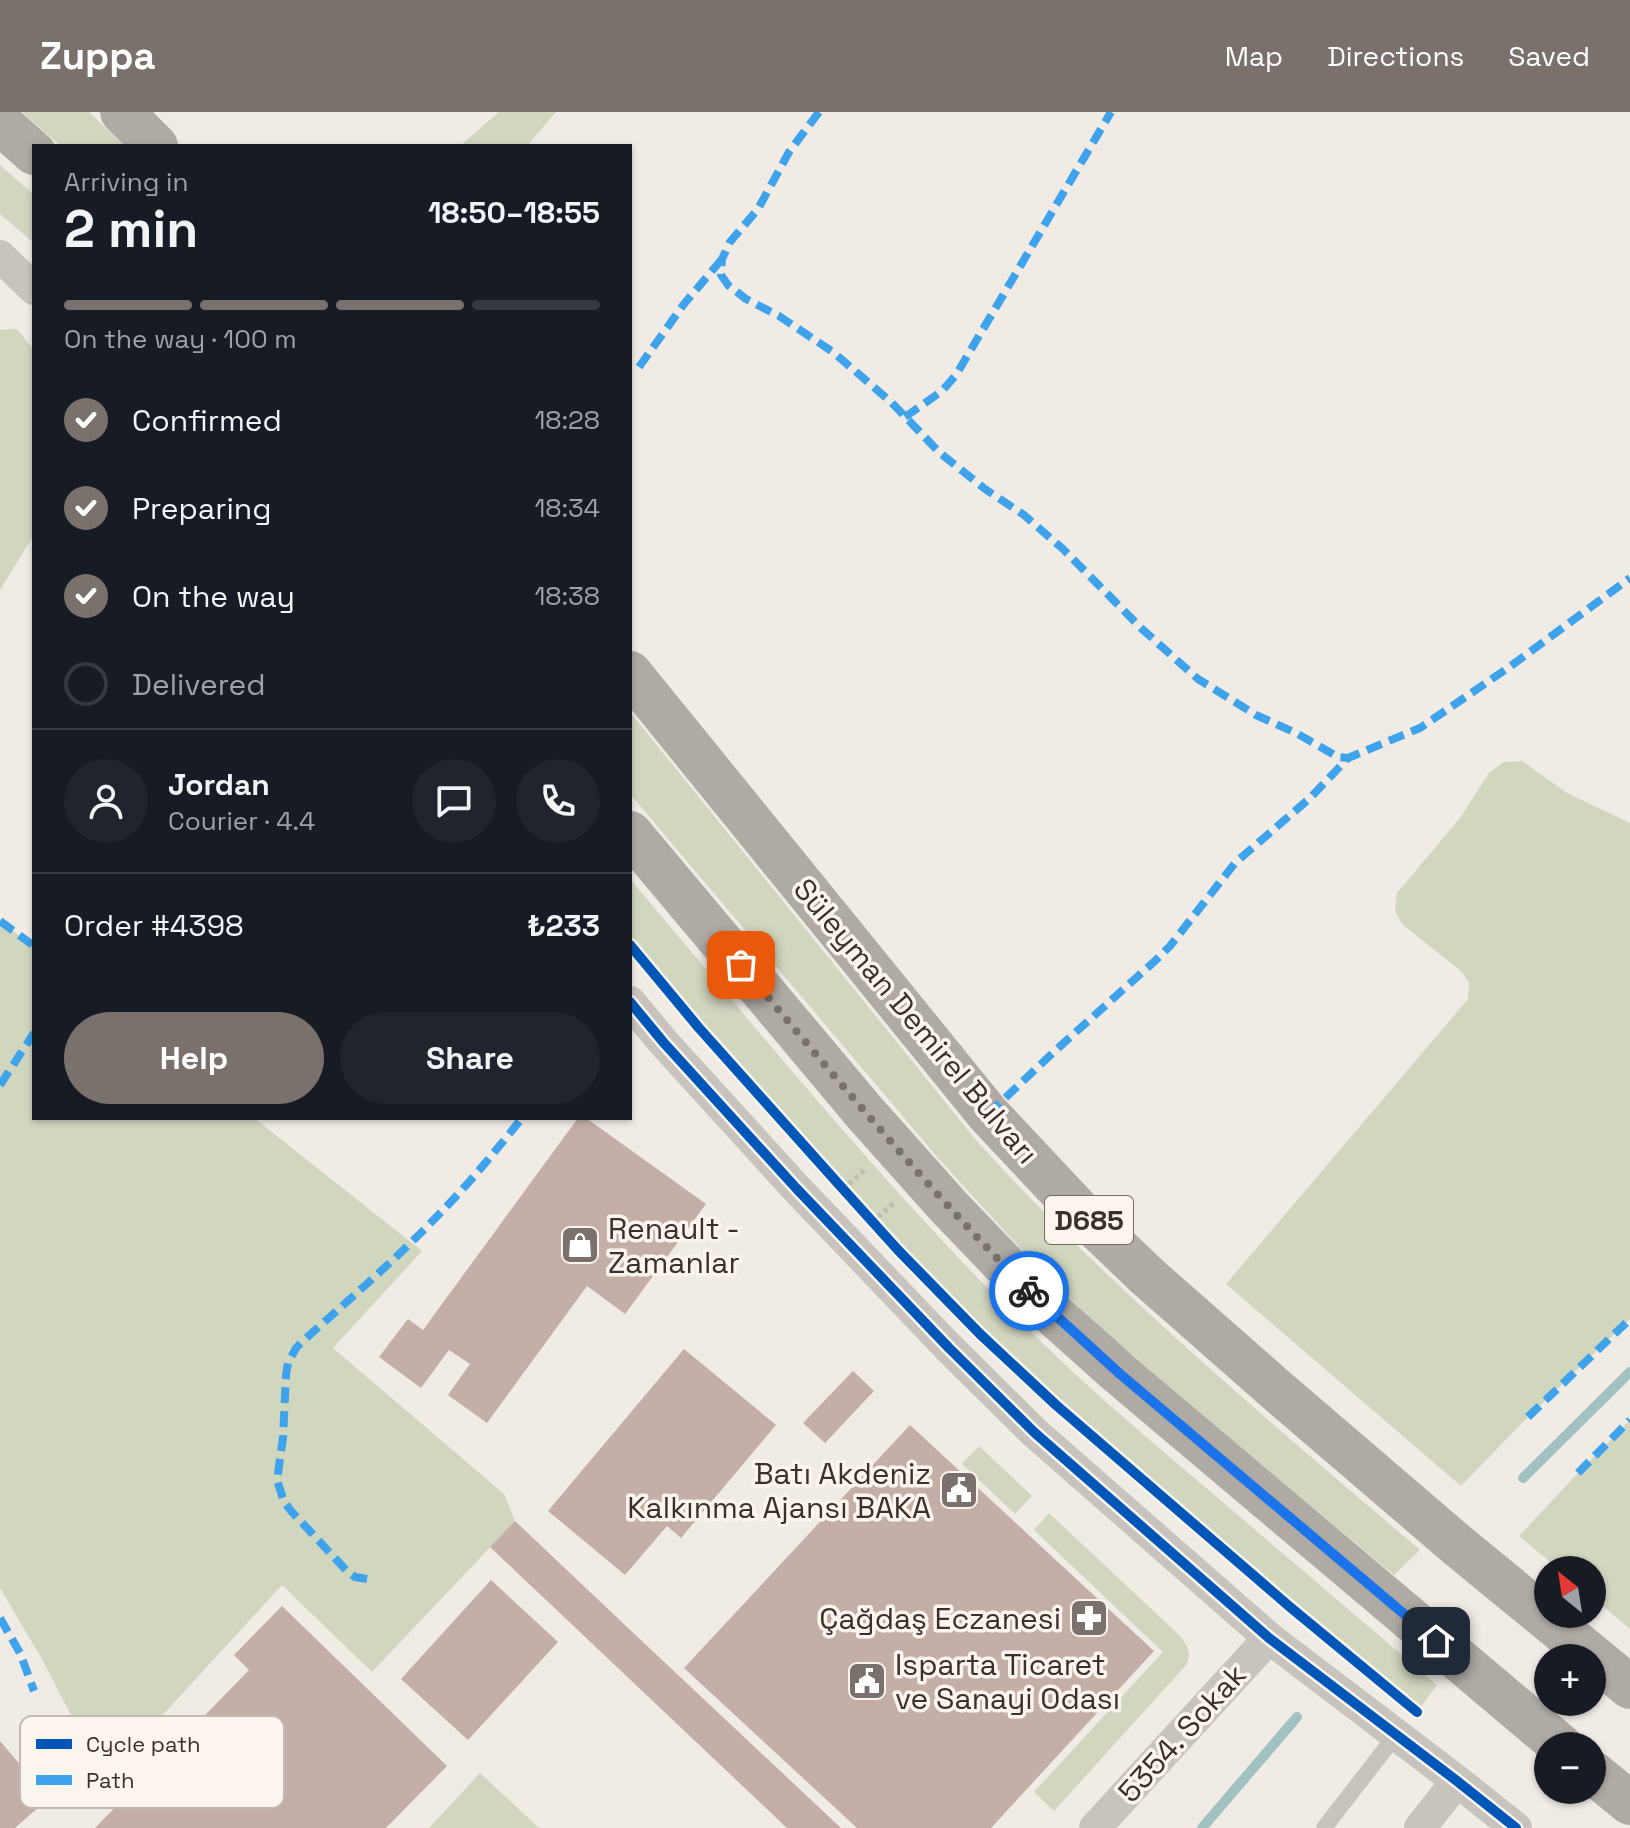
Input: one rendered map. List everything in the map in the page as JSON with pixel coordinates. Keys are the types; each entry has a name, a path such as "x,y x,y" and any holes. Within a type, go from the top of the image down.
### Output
{"highway":[{"path":"122,112 154,144"},
{"path":"0,123 32,151"},
{"name":"Süleyman Demirel Bulvarı","path":"632,675 988,1114 1082,1214 1273,1387 1456,1544 1630,1687"},
{"name":"D685","path":"632,835 865,1113 1044,1306 1120,1374 1544,1732"},
{"path":"1606,1783 1630,1803"}],"street":[{"path":"0,256 32,287"},
{"path":"632,1004 756,1146 994,1394 1269,1638 1516,1828"},
{"name":"5354. Sokak","path":"1095,1828 1269,1638"},
{"path":"1420,1828 1457,1781"}],"lane":[{"path":"1324,1828 1396,1735"}],"path":[{"path":"853,1200 840,1185 872,1163"},
{"path":"872,1222 901,1196"},
{"path":"863,1211 881,1231"}],"green space":[{"path":"22,112 89,112 123,144 59,144"},
{"path":"499,112 556,112 529,144 462,144"},
{"path":"0,165 32,193 32,241 0,214"},
{"path":"17,329 32,348 32,538 0,590 0,330"},
{"path":"632,714 975,1139 1080,1248 1190,1351 1420,1550 1394,1575 1107,1334 1041,1271 939,1159 632,796"},
{"path":"1522,761 1567,793 1630,823 1630,1319 1461,1486 1226,1284 1468,999 1469,983 1462,972 1402,924 1395,911 1397,893 1460,818 1489,773 1504,762"},
{"path":"632,881 870,1161 1022,1323 1139,1431 1437,1685 1417,1712 1056,1405 980,1334 898,1250 699,1028 632,947"},
{"path":"0,922 32,945 32,1120 257,1120 422,1251 333,1348 504,1494 515,1521 372,1672 282,1585 162,1716 71,1716 0,1588"},
{"path":"1630,1420 1630,1629 1606,1609 1606,1556 1543,1556 1519,1536"},
{"path":"979,1446 1032,1496 1015,1514 962,1464"},
{"path":"1049,1513 1179,1635 1189,1653 1186,1665 1054,1811 1034,1792 1163,1652 1034,1530"},
{"path":"480,1773 539,1828 429,1828"}],"building":[{"name":"Renault - Zamanlar","path":"577,1120 589,1120 706,1204 625,1314 587,1286 487,1423 448,1395 470,1364 449,1350 421,1388 379,1357 408,1319 423,1330"},
{"path":"684,1349 776,1425 681,1538 667,1526 625,1575 548,1511"},
{"path":"853,1371 874,1391 825,1443 803,1423"},
{"path":"910,1425 1154,1651 991,1828 857,1828 684,1668"},
{"path":"515,1521 841,1828 787,1828 490,1547"},
{"path":"491,1580 558,1642 468,1740 401,1679"},
{"path":"282,1606 447,1766 386,1828 95,1828 114,1808 284,1808 284,1716 204,1716 249,1670 234,1655"},
{"path":"0,1741 20,1764 20,1808 38,1808 15,1828 0,1828"}],"waterway":[{"path":"1523,1478 1630,1372"},
{"path":"1202,1828 1297,1717"}],"marked path":[{"path":"819,112 789,152 758,209 730,242 722,259 721,275 728,285 833,352 891,402 940,453 1024,515 1063,549 1142,629 1198,679 1256,715 1338,757 1348,758"},
{"path":"905,417 942,391 956,375 1111,112"},
{"path":"639,367 684,304 722,259"},
{"path":"988,1114 1156,960 1235,863 1310,798 1348,758 1420,728 1630,578"},
{"path":"0,921 32,945"},
{"path":"0,1085 32,1036"},
{"path":"367,1579 355,1577 347,1571 284,1502 277,1480 288,1363 304,1340 445,1208 520,1120"},
{"path":"1528,1417 1630,1319"},
{"path":"1578,1473 1630,1420"},
{"path":"0,1618 20,1653 34,1691"}],"cycle path":[{"path":"632,947 699,1028 843,1189 980,1334 1056,1405 1417,1712"},
{"path":"632,1004 796,1188 1035,1433 1269,1638 1516,1828"}],"way so far":[{"path":"741,965 865,1113 1029,1291"}],"place":[{"name":"Renault - Zamanlar","path":"580,1245"},
{"name":"Batı Akdeniz Kalkınma Ajansı BAKA","path":"959,1490"},
{"name":"Çağdaş Eczanesi","path":"1089,1618"},
{"name":"Isparta Ticaret ve Sanayi Odası","path":"867,1681"}],"route":[{"path":"1029,1291 1120,1374 1436,1641"}]}
